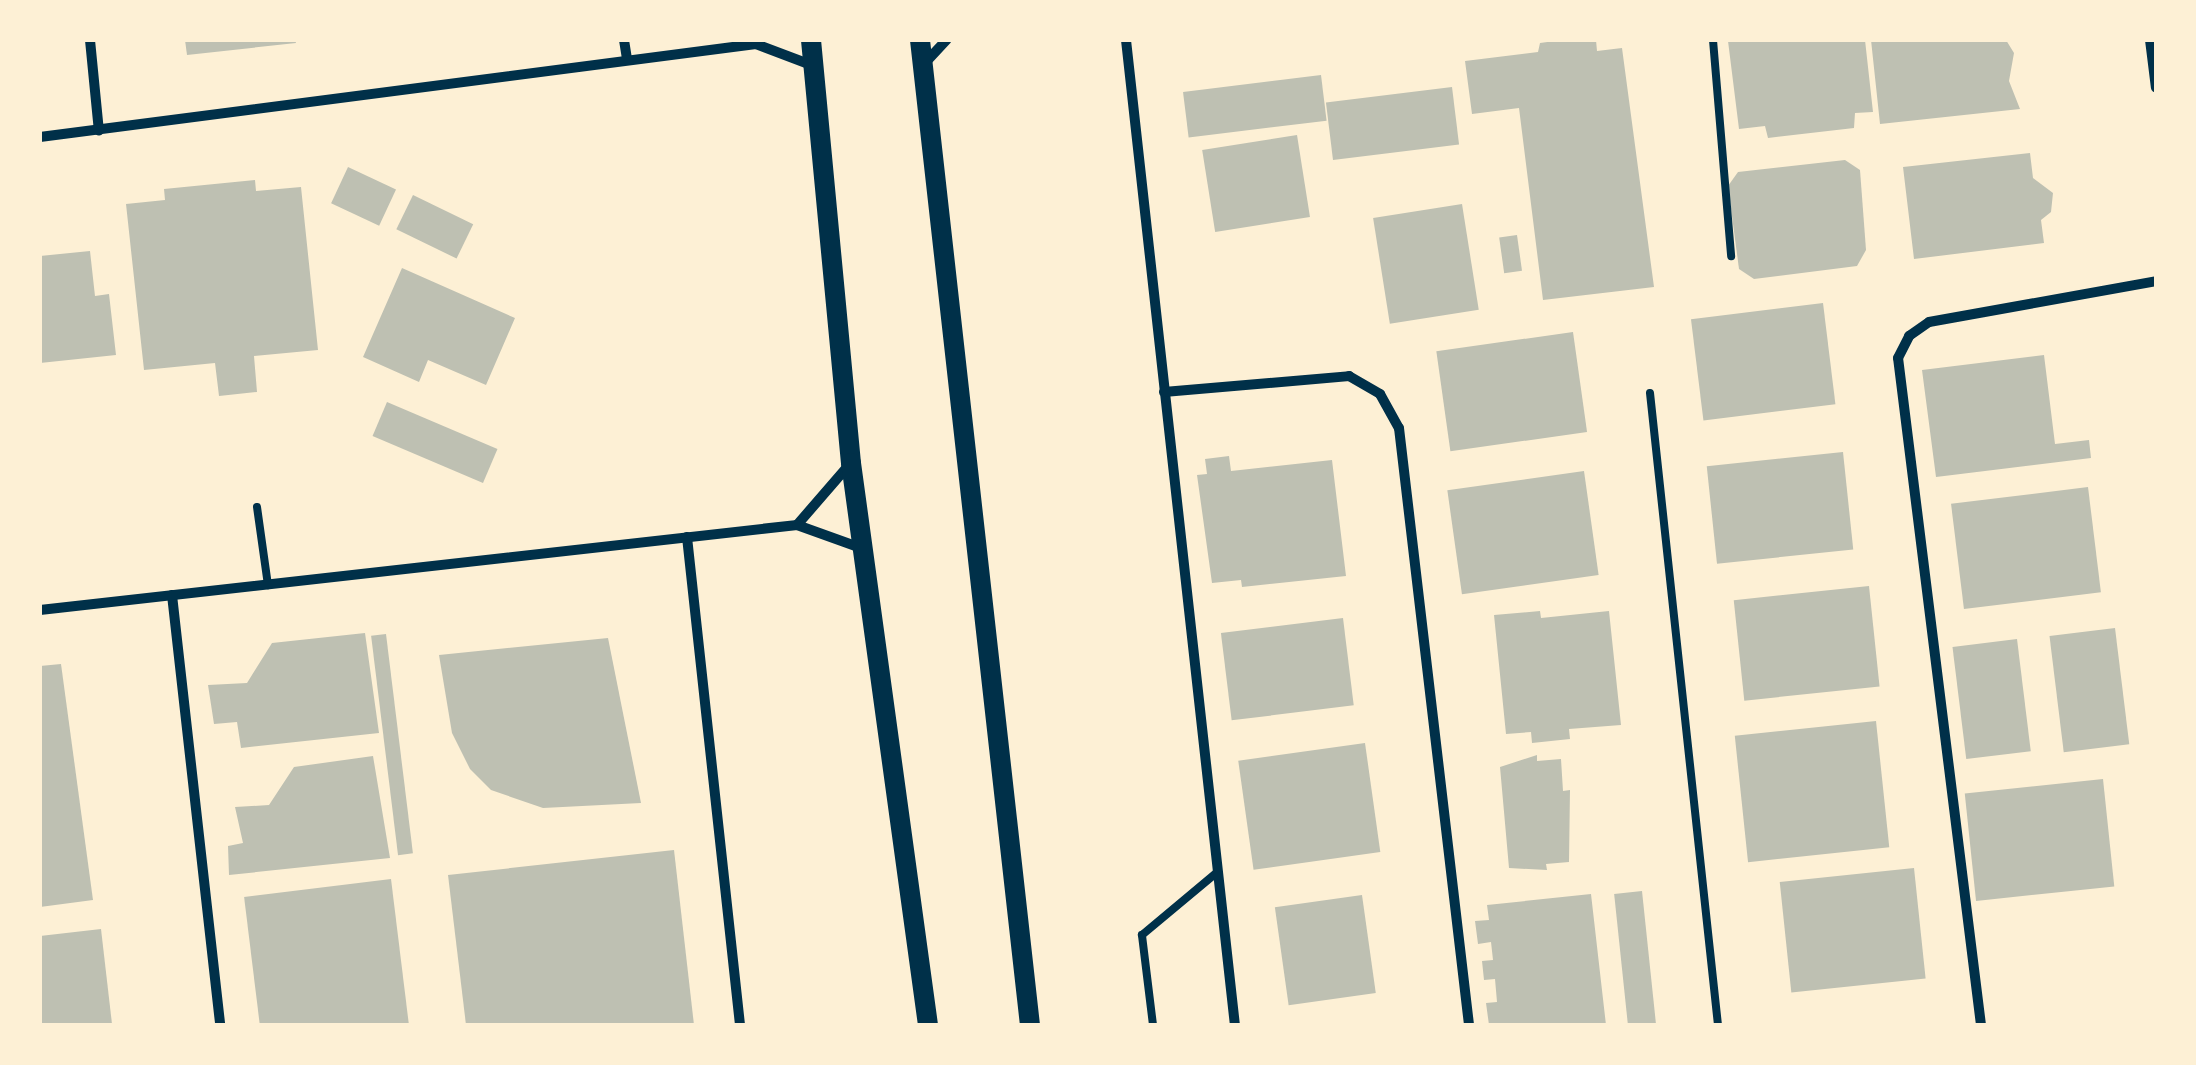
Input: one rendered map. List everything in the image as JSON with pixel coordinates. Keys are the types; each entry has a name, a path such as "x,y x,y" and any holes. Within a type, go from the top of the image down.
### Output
{"main road":[{"path":"811,40 851,463 928,1025"},
{"path":"920,40 1030,1025"}],"street":[{"path":"90,40 99,130"},
{"path":"624,40 626,59"},
{"path":"923,65 946,40"},
{"path":"1126,40 1234,1025"},
{"path":"2150,40 2156,88"},
{"path":"40,137 758,42 814,66"},
{"path":"1981,1025 1898,358 1909,336 1929,322 2156,281"},
{"path":"1164,392 1349,376 1380,394 1400,428 1468,1025"},
{"path":"797,525 851,463"},
{"path":"40,609 797,525 864,550"},
{"path":"688,537 740,1025"},
{"path":"172,596 220,1025"}],"lane":[{"path":"1713,40 1730,256"},
{"path":"1650,393 1718,1025"},
{"path":"257,507 268,585"},
{"path":"1153,1025 1142,935 1215,874"}],"building":[{"path":"185,40 295,40 296,43 187,55"},
{"path":"1596,40 1597,51 1622,48 1654,287 1543,300 1519,108 1472,114 1465,61 1538,52 1540,43"},
{"path":"1865,40 1873,112 1855,113 1854,128 1768,138 1765,126 1739,129 1728,41"},
{"path":"1871,40 2006,40 2014,53 2009,81 2020,109 1880,124"},
{"path":"1321,75 1327,121 1189,138 1183,92"},
{"path":"1452,87 1459,145 1333,160 1326,102"},
{"path":"1297,135 1310,217 1215,232 1202,150"},
{"path":"2030,153 2033,178 2053,193 2051,212 2041,220 2044,243 1914,259 1903,167"},
{"path":"1845,160 1860,170 1866,250 1857,266 1754,279 1739,269 1728,186 1738,172"},
{"path":"348,167 396,189 379,226 331,203"},
{"path":"255,180 256,191 301,187 318,350 254,356 257,392 219,396 215,363 144,370 126,204 165,200 164,189"},
{"path":"413,195 473,224 457,259 396,229"},
{"path":"1462,204 1479,310 1390,324 1373,218"},
{"path":"1517,235 1522,271 1504,273 1499,238"},
{"path":"90,251 95,296 109,294 116,355 40,363 40,256"},
{"path":"402,268 515,318 486,385 428,360 419,382 363,357"},
{"path":"1823,303 1835,404 1703,420 1691,319"},
{"path":"1573,332 1587,432 1450,451 1436,351"},
{"path":"2044,355 2055,444 2089,440 2091,458 1936,477 1922,370"},
{"path":"387,402 497,449 483,483 373,436"},
{"path":"1843,452 1853,549 1717,564 1707,466"},
{"path":"1229,456 1231,471 1332,460 1346,576 1242,587 1241,580 1212,583 1197,475 1207,474 1205,459"},
{"path":"1584,471 1599,575 1462,594 1447,490"},
{"path":"2088,487 2101,592 1964,609 1951,504"},
{"path":"1869,586 1880,686 1744,701 1734,600"},
{"path":"1540,611 1541,618 1609,611 1621,725 1569,729 1570,739 1532,743 1531,732 1506,734 1494,615"},
{"path":"1343,618 1354,705 1232,720 1221,633"},
{"path":"2115,628 2129,744 2064,752 2049,636"},
{"path":"365,633 379,733 241,748 237,722 214,724 208,685 247,683 272,643"},
{"path":"386,634 413,853 398,855 371,636"},
{"path":"608,638 641,803 543,808 491,790 470,769 452,733 439,655"},
{"path":"2017,639 2031,751 1966,759 1952,647"},
{"path":"61,664 93,900 40,907 40,666"},
{"path":"1876,721 1889,847 1748,862 1735,736"},
{"path":"1365,743 1380,852 1254,870 1238,761"},
{"path":"1537,755 1537,761 1561,759 1563,791 1570,790 1569,862 1546,864 1547,870 1509,868 1500,767"},
{"path":"373,756 390,858 229,875 228,846 243,843 235,807 269,805 294,767"},
{"path":"2103,779 2114,886 1976,901 1965,794"},
{"path":"674,850 694,1025 466,1025 448,875"},
{"path":"1914,868 1926,978 1791,993 1780,882"},
{"path":"391,879 409,1025 260,1025 244,897"},
{"path":"1642,891 1656,1023 1628,1025 1614,894"},
{"path":"1591,894 1606,1025 1489,1025 1486,1003 1497,1002 1495,979 1484,980 1482,961 1493,960 1491,942 1478,944 1475,921 1489,920 1487,905"},
{"path":"1362,895 1376,993 1289,1005 1275,907"},
{"path":"101,929 112,1024 40,1025 40,936"}]}
